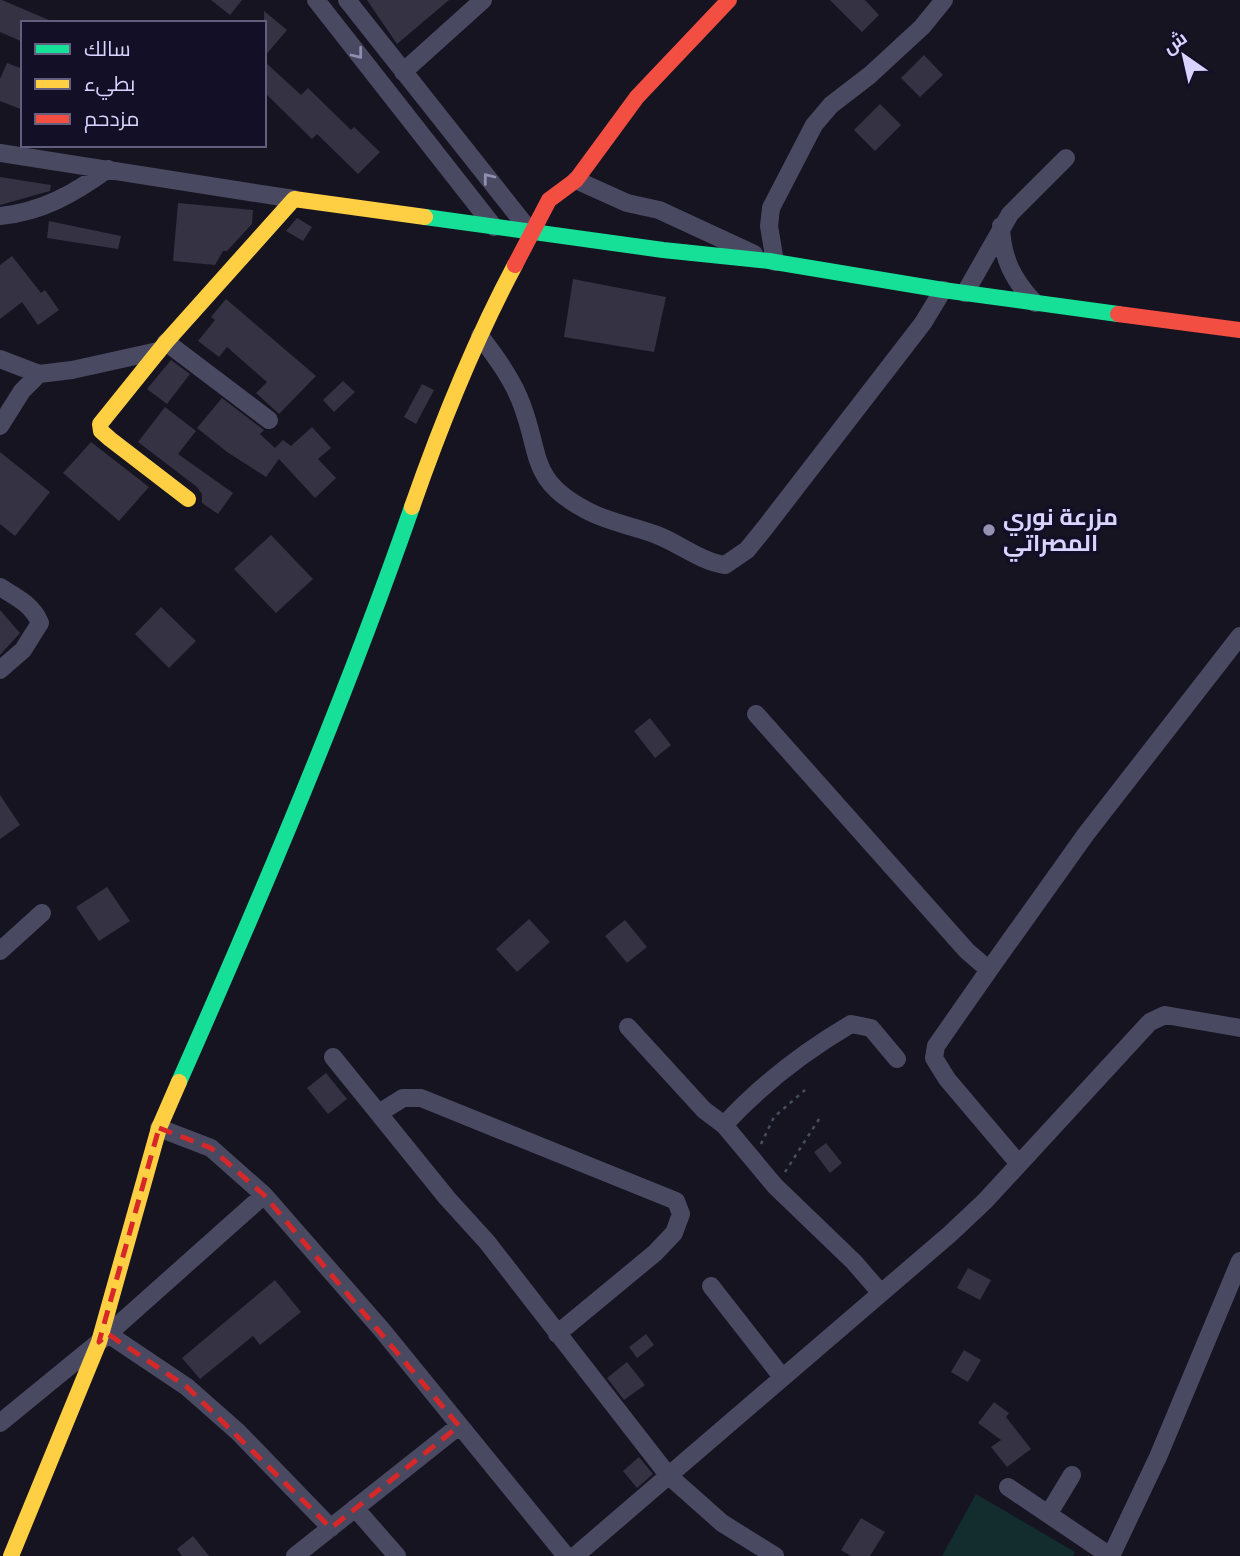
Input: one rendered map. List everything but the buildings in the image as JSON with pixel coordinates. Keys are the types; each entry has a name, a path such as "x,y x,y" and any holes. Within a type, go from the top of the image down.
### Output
{"street":[{"path":"316,0 494,227"},
{"path":"346,0 530,232"},
{"path":"403,72 483,0"},
{"path":"11,1556 104,1338 159,1128 260,902 347,688 435,441 480,336 530,232 549,200 576,180 637,97 729,0"},
{"path":"772,262 769,226 771,208 814,125 831,105 870,75 922,27 944,0"},
{"path":"0,153 294,199 772,262 943,290 1240,330"},
{"path":"965,293 1001,226 1021,202 1066,158"},
{"path":"0,216 34,209 75,193 108,169"},
{"path":"576,180 627,203 659,210 772,262"},
{"path":"188,499 101,431 100,424 162,346 294,199"},
{"path":"1001,226 1002,247 1007,263 1023,291 1035,303"},
{"path":"480,336 523,405 534,455 541,473 553,486 587,511 659,536 706,560 725,565 747,550 764,529 923,323 943,290"},
{"path":"0,359 39,374 72,370 162,346 269,420"},
{"path":"0,426 22,391 39,374"},
{"path":"0,587 26,603 36,612 40,623 23,650 0,670"},
{"path":"1019,1164 947,1079 934,1058 936,1045 1086,834 1240,636"},
{"path":"757,715 967,951 989,970"},
{"path":"0,951 42,913"},
{"path":"575,1556 950,1234 1019,1164 1097,1076 1157,1017 1174,1016 1240,1028"},
{"path":"724,1125 758,1092 828,1037 851,1024 871,1028 897,1059"},
{"path":"628,1027 704,1110 724,1125 754,1164 854,1262 880,1292"},
{"path":"333,1057 447,1198 487,1242 668,1475 722,1523 775,1556"},
{"path":"379,1113 403,1098 421,1098 676,1201 681,1213 674,1233 655,1253 557,1334"},
{"path":"159,1128 211,1147 264,1195 382,1330 566,1556"},
{"path":"0,1423 104,1338 264,1195"},
{"path":"1008,1487 1110,1556 1158,1457 1240,1261"},
{"path":"711,1286 782,1377"},
{"path":"104,1338 187,1387 238,1432 331,1528"},
{"path":"295,1556 459,1426"},
{"path":"1049,1513 1072,1475"},
{"path":"355,1508 397,1556"}],"path":[{"path":"754,1164 764,1135 775,1117 805,1090"},
{"path":"775,1186 821,1116"}],"highlighted area":[{"path":"159,1128 211,1148 264,1195 459,1426 331,1528 187,1387 108,1334 99,1342"}],"green space":[{"path":"976,1494 1075,1552 1073,1556 942,1556"}],"traffic: fast":[{"path":"425,217 663,250 769,261 943,290 1118,314"},
{"path":"179,1082 302,796 412,507"}],"traffic: slow":[{"path":"188,499 110,439 101,431 100,424 166,342 294,199 425,217"},
{"path":"412,507 459,384 515,265"},
{"path":"11,1556 99,1342 159,1128 179,1082"}],"traffic: jam":[{"path":"515,265 549,200 576,180 637,97 729,0"},
{"path":"1118,314 1240,330"}],"place":[{"name":"مزرعة نوري المصراتي","path":"989,530"}]}
